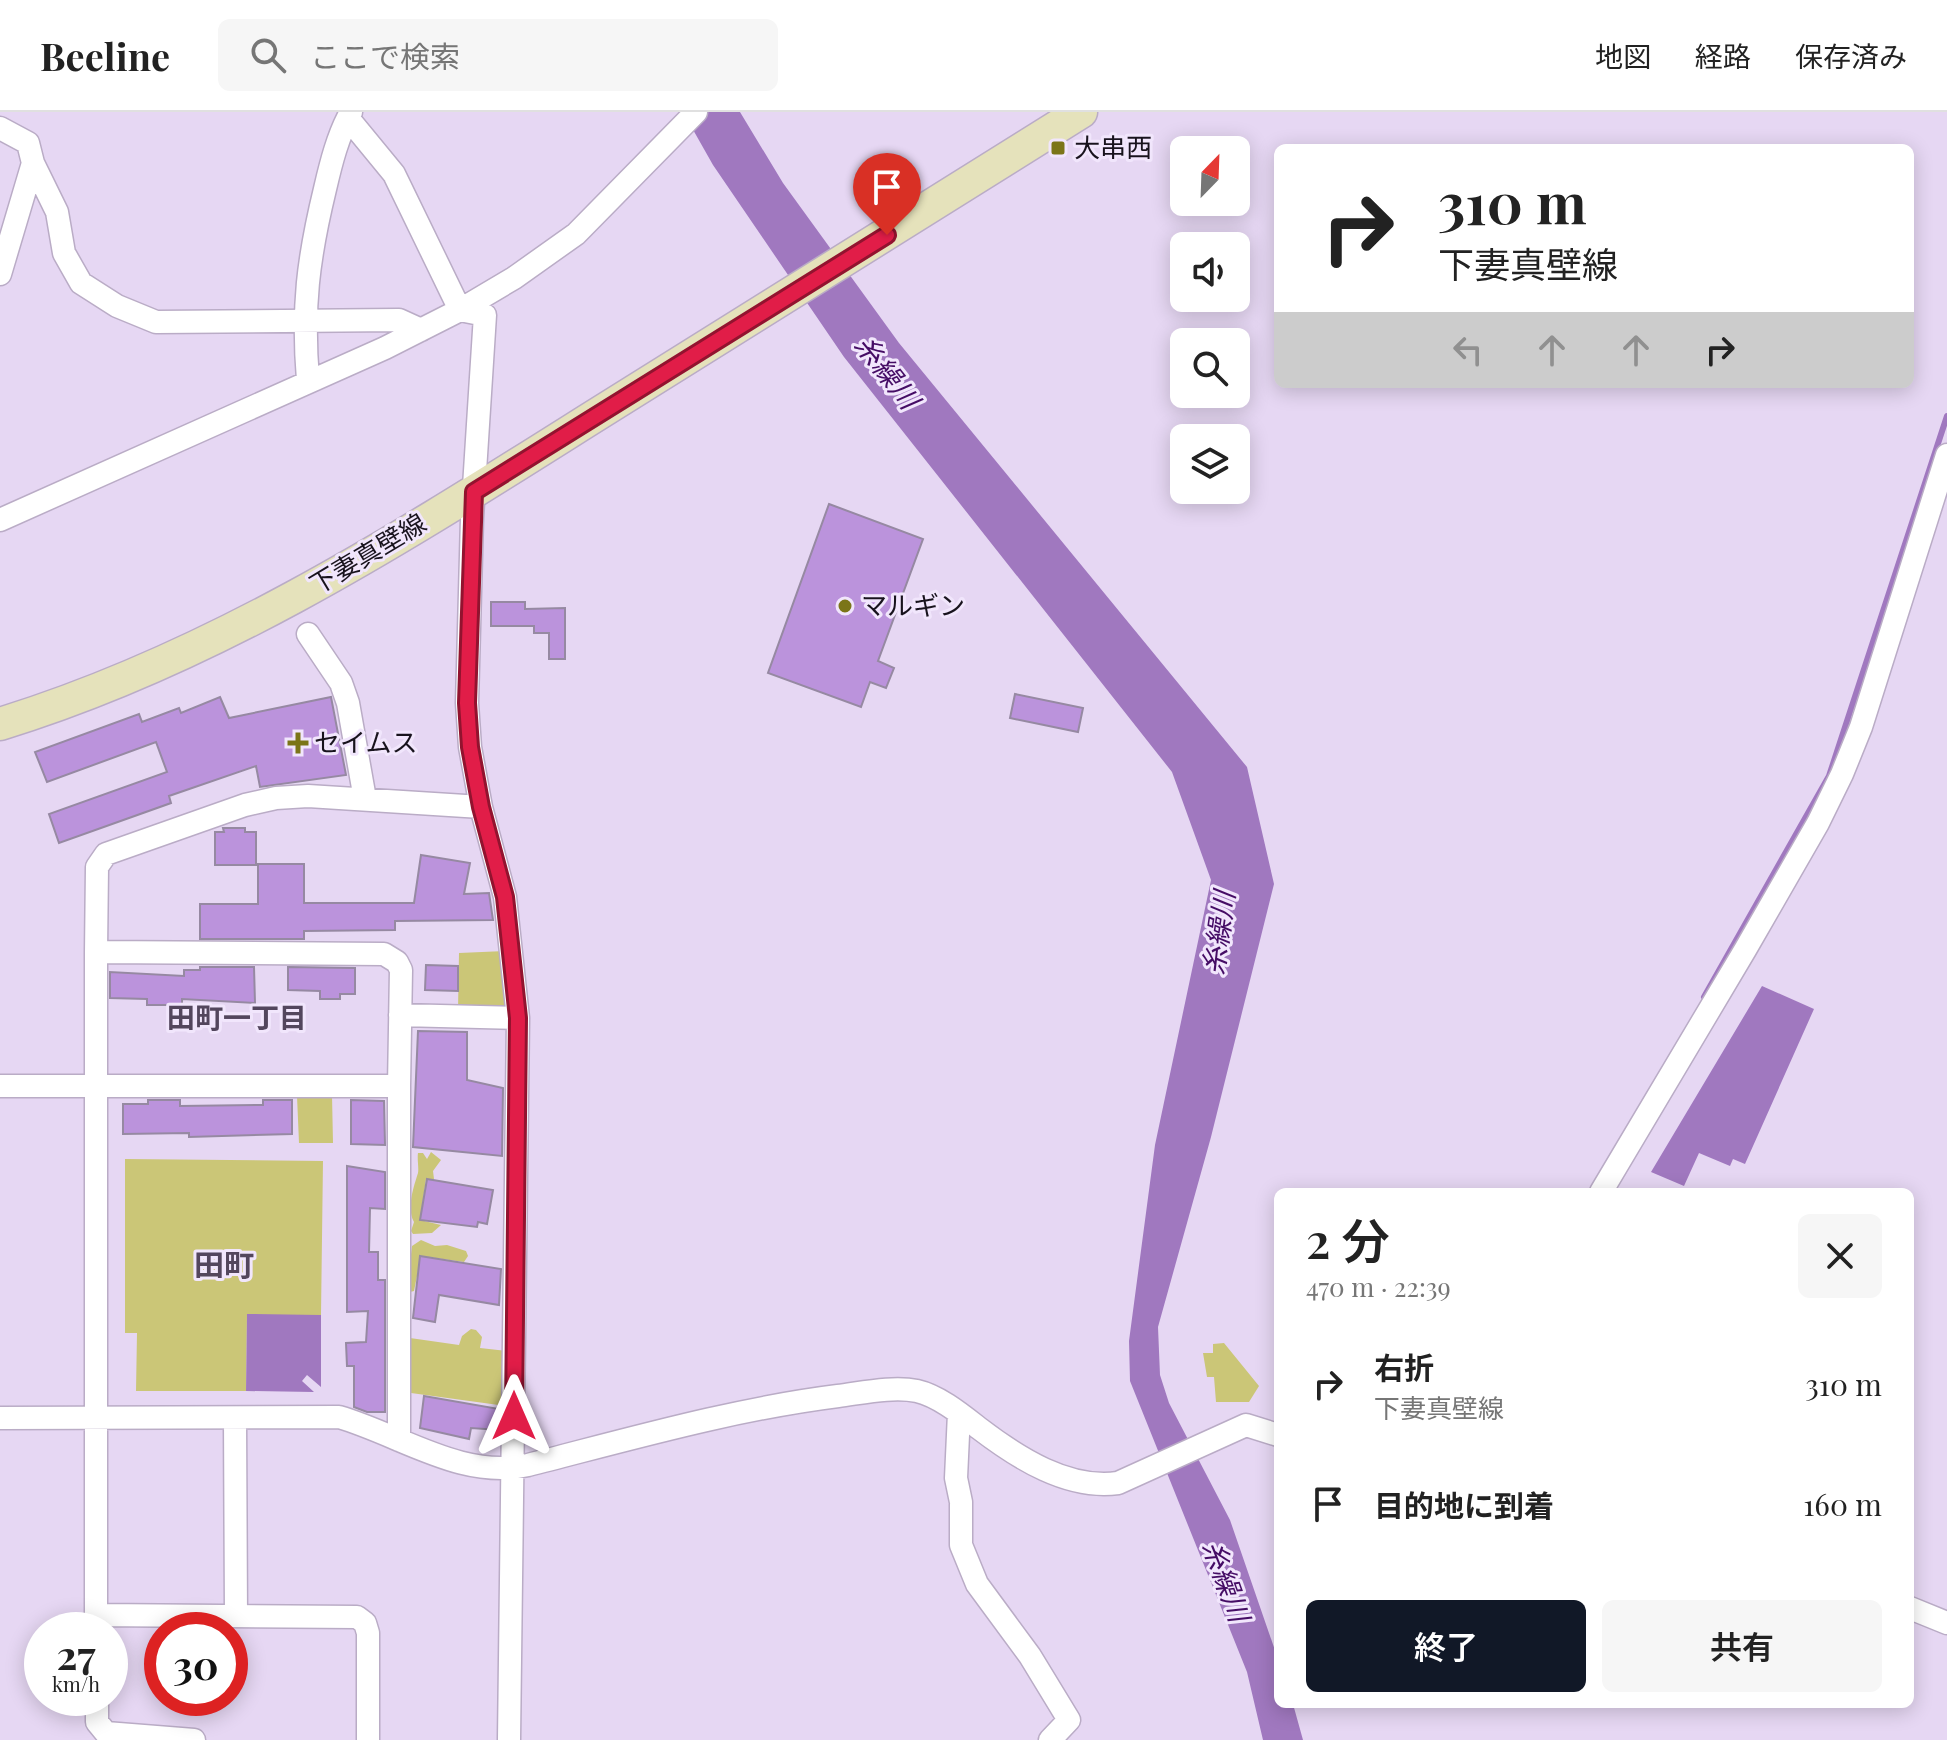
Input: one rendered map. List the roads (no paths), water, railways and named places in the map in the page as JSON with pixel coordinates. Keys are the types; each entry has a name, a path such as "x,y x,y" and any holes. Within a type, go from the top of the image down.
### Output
{"main road":[{"name":"下妻真壁線","path":"0,724 101,689 209,643 286,603 474,492 1081,112"}],"street":[{"path":"0,520 460,310 514,278 576,234 696,112"},
{"path":"350,115 394,174 460,310"},
{"path":"308,380 303,321 311,247 332,159 350,115"},
{"path":"0,128 28,143 33,163 57,212 64,253 81,283 117,306 156,322 399,320 421,330"},
{"path":"0,274 33,163"},
{"path":"460,310 485,315 474,492 467,703 470,747 481,807 505,897 518,1018 509,1740"},
{"path":"1603,1188 1745,950 1818,823 1842,774 1861,727 1947,455"},
{"path":"308,634 345,693 365,799"},
{"path":"96,1612 97,867 106,854 245,805 276,798 365,799 481,807"},
{"path":"96,952 384,954 397,962 401,970 399,1440"},
{"path":"400,1015 518,1018"},
{"path":"0,1086 399,1086"},
{"path":"0,1418 339,1417 462,1463 494,1470 514,1468 800,1401 918,1391 959,1413 1018,1454 1060,1476 1099,1485 1118,1483 1246,1425 1274,1434"},
{"path":"959,1413 956,1478 961,1502 961,1545 977,1584 1030,1656 1069,1720 1050,1740"},
{"path":"235,1419 236,1612"},
{"path":"1914,1610 1947,1623"},
{"path":"248,1616 347,1615 365,1623 368,1633 368,1740"},
{"path":"97,1716 97,1722 106,1733 194,1740"}],"water":[{"name":"糸繰川","path":"683,112 740,112 783,183 899,343 1247,767 1274,884 1211,1137 1158,1327 1160,1375 1169,1403 1230,1520 1274,1647 1274,1708 1294,1708 1303,1740 1263,1740 1247,1672 1130,1381 1129,1341 1155,1145 1211,880 1172,772 844,357 713,165"},
{"path":"1762,986 1814,1009 1745,1164 1733,1159 1730,1166 1699,1153 1684,1186 1651,1172"},
{"path":"247,1314 321,1315 321,1387 307,1375 302,1381 314,1392 246,1391"}],"waterway":[{"path":"1704,997 1829,776 1947,416"}],"place":[{"name":"大串西","path":"1058,148"},
{"name":"マルギン","path":"845,606"},
{"name":"セイムス","path":"298,743"}],"district":[{"name":"田町一丁目","path":"237,1018"},
{"name":"田町","path":"224,1266"}]}
